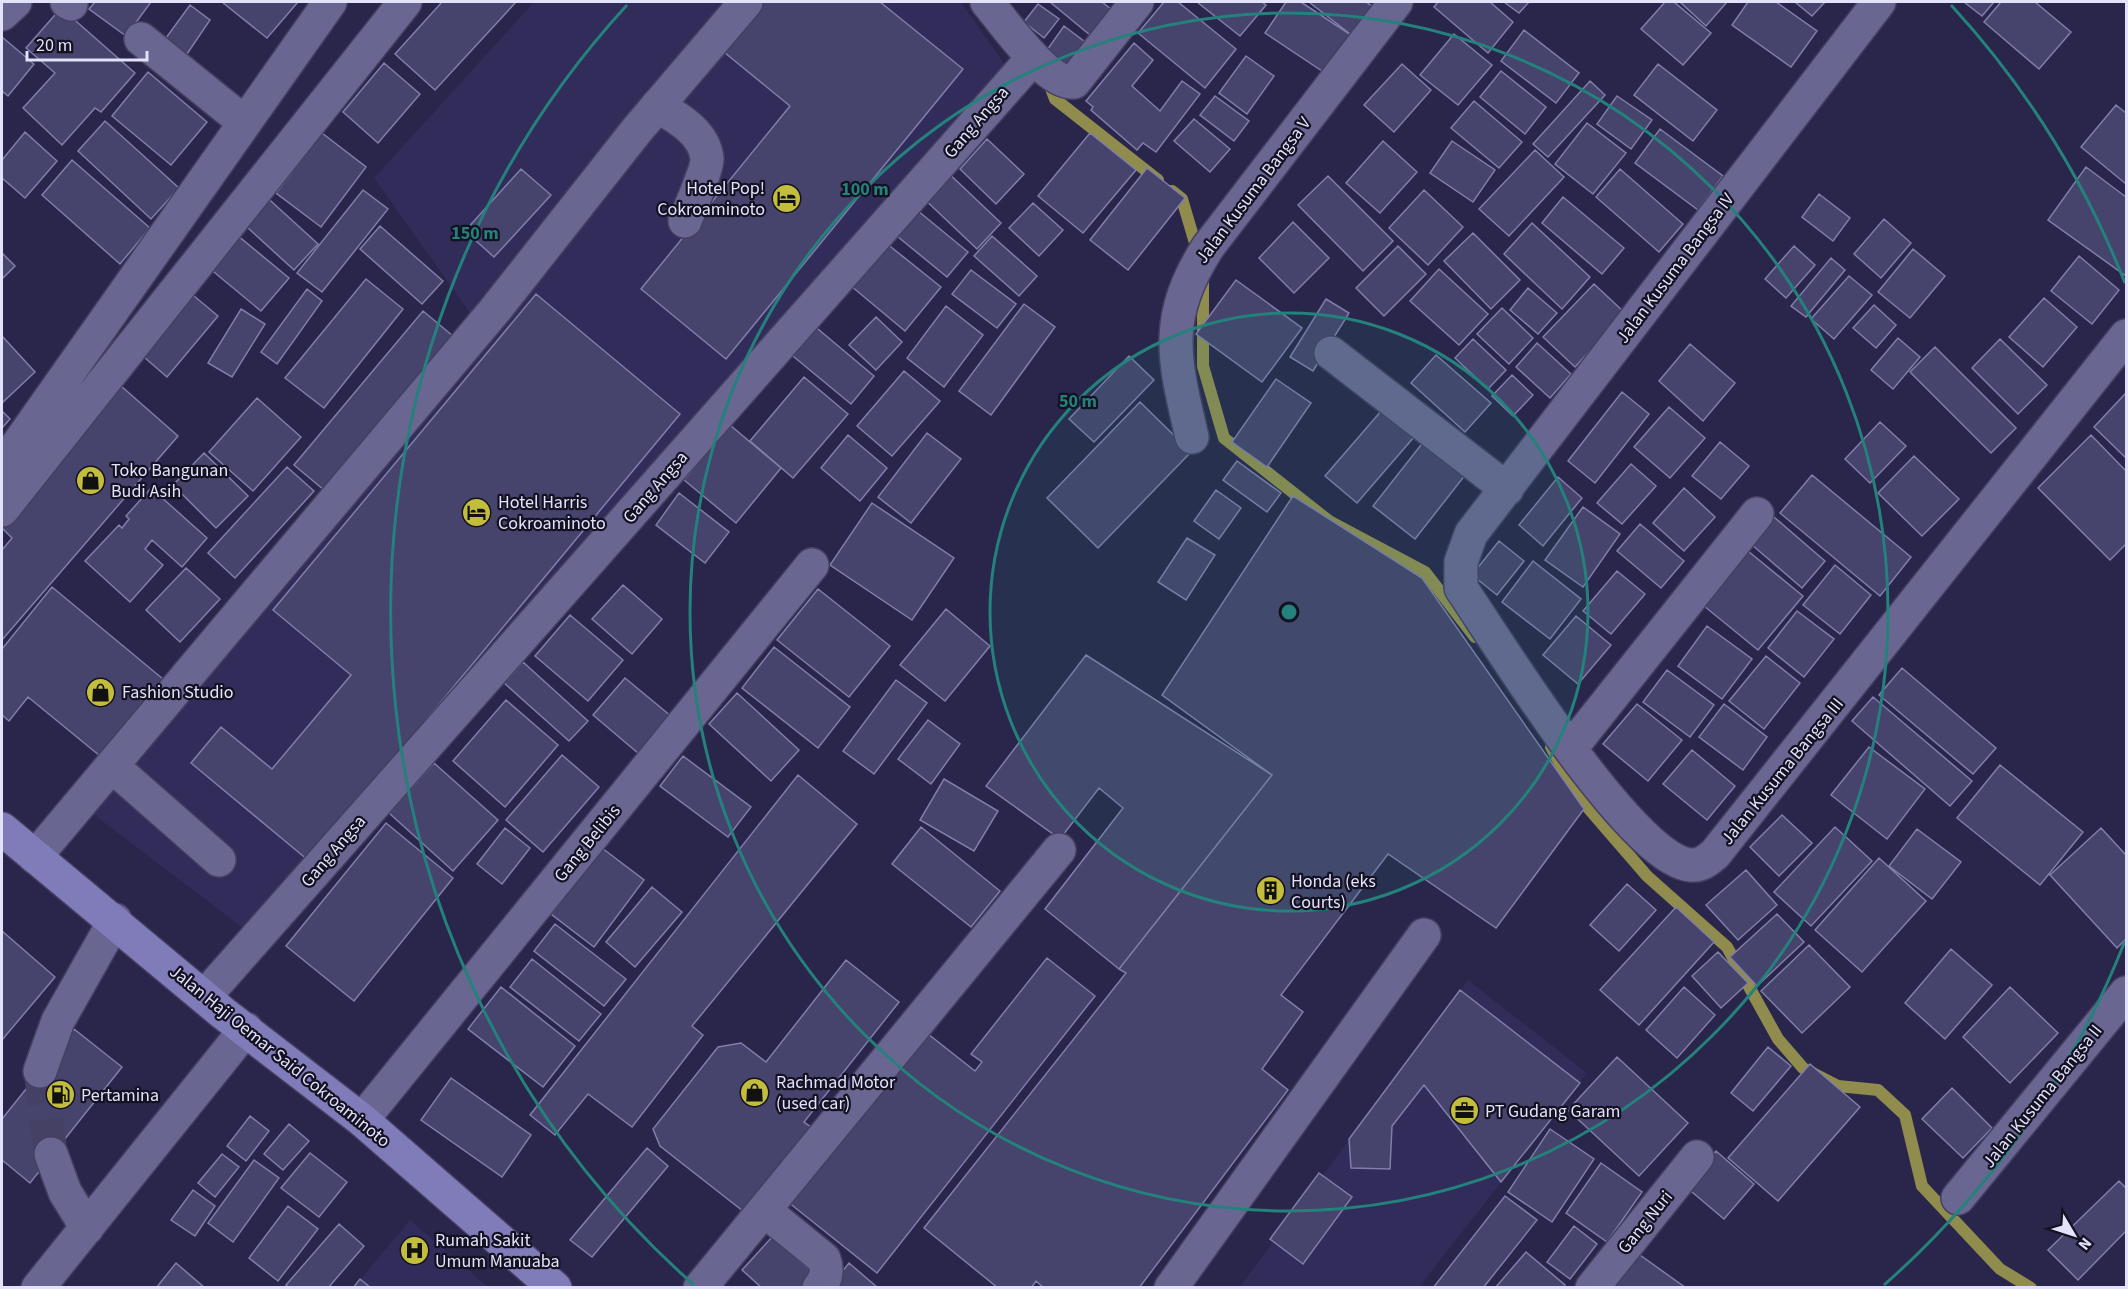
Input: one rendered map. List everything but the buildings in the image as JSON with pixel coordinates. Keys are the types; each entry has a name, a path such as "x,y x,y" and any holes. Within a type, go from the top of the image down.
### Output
{"highway":[{"name":"Jalan Haji Oemar Said Cokroaminoto","path":"2,829 205,996 362,1120 555,1287"}],"street":[{"path":"2,14 15,2"},
{"path":"2,467 330,2"},
{"path":"2,510 405,2"},
{"path":"35,857 495,310 657,105 746,2"},
{"path":"987,2 1033,58 1063,81 1069,82 1074,82 1137,2"},
{"name":"Jalan Kusuma Bangsa V","path":"1192,437 1177,372 1174,335 1180,303 1200,259 1396,2"},
{"name":"Jalan Kusuma Bangsa IV","path":"1471,534 1879,2"},
{"path":"141,39 244,122"},
{"name":"Gang Angsa","path":"205,996 1033,58"},
{"path":"657,105 688,126 700,140 707,159 685,220"},
{"name":"Jalan Kusuma Bangsa III","path":"1471,534 1461,562 1461,588 1571,748 1607,799 1638,832 1675,860 1690,865 1703,863 1709,859 1780,774 2127,336"},
{"path":"1331,353 1507,489"},
{"path":"1571,748 1757,514"},
{"name":"Gang Belibis","path":"362,1120 812,565"},
{"path":"112,766 219,860"},
{"path":"700,1287 1059,850"},
{"path":"40,1071 58,1021 115,920"},
{"path":"1171,1287 1424,935"},
{"name":"Jalan Kusuma Bangsa II","path":"1958,1198 2127,993"},
{"path":"38,1287 246,1029"},
{"path":"51,1154 65,1192 87,1228"},
{"name":"Gang Nuri","path":"1592,1287 1697,1157"},
{"path":"764,1210 824,1258 828,1268 819,1287"}],"shaded area":[{"path":"534,2 961,2 1005,65 252,935 68,795 475,320 374,178"},
{"name":"PT Gudang Garam","path":"1468,980 1587,1073 1419,1287 1239,1288"},
{"name":"Rumah Sakit Umum Manuaba","path":"410,1220 488,1287 353,1288"}],"waterway":[{"path":"1047,78 1055,99 1158,180"},
{"path":"1172,191 1182,199 1198,253"},
{"path":"1203,279 1203,366 1224,438 1329,521 1425,572 1475,637"},
{"path":"1551,747 1577,795 1647,876 1727,947 1778,1039 1803,1068 1838,1086 1878,1090 1905,1115 1922,1186 2000,1269 2031,1288"}],"tunnel":[{"path":"40,1071 51,1154"}],"place":[{"name":"Hotel Pop! Cokroaminoto","path":"786,198"},
{"name":"Toko Bangunan Budi Asih","path":"90,480"},
{"name":"Hotel Harris Cokroaminoto","path":"477,512"},
{"name":"Fashion Studio","path":"101,692"},
{"name":"Honda (eks Courts)","path":"1270,891"},
{"name":"Rachmad Motor (used car)","path":"755,1092"},
{"name":"Pertamina","path":"60,1095"},
{"name":"PT Gudang Garam","path":"1464,1111"},
{"name":"Rumah Sakit Umum Manuaba","path":"414,1250"}]}
